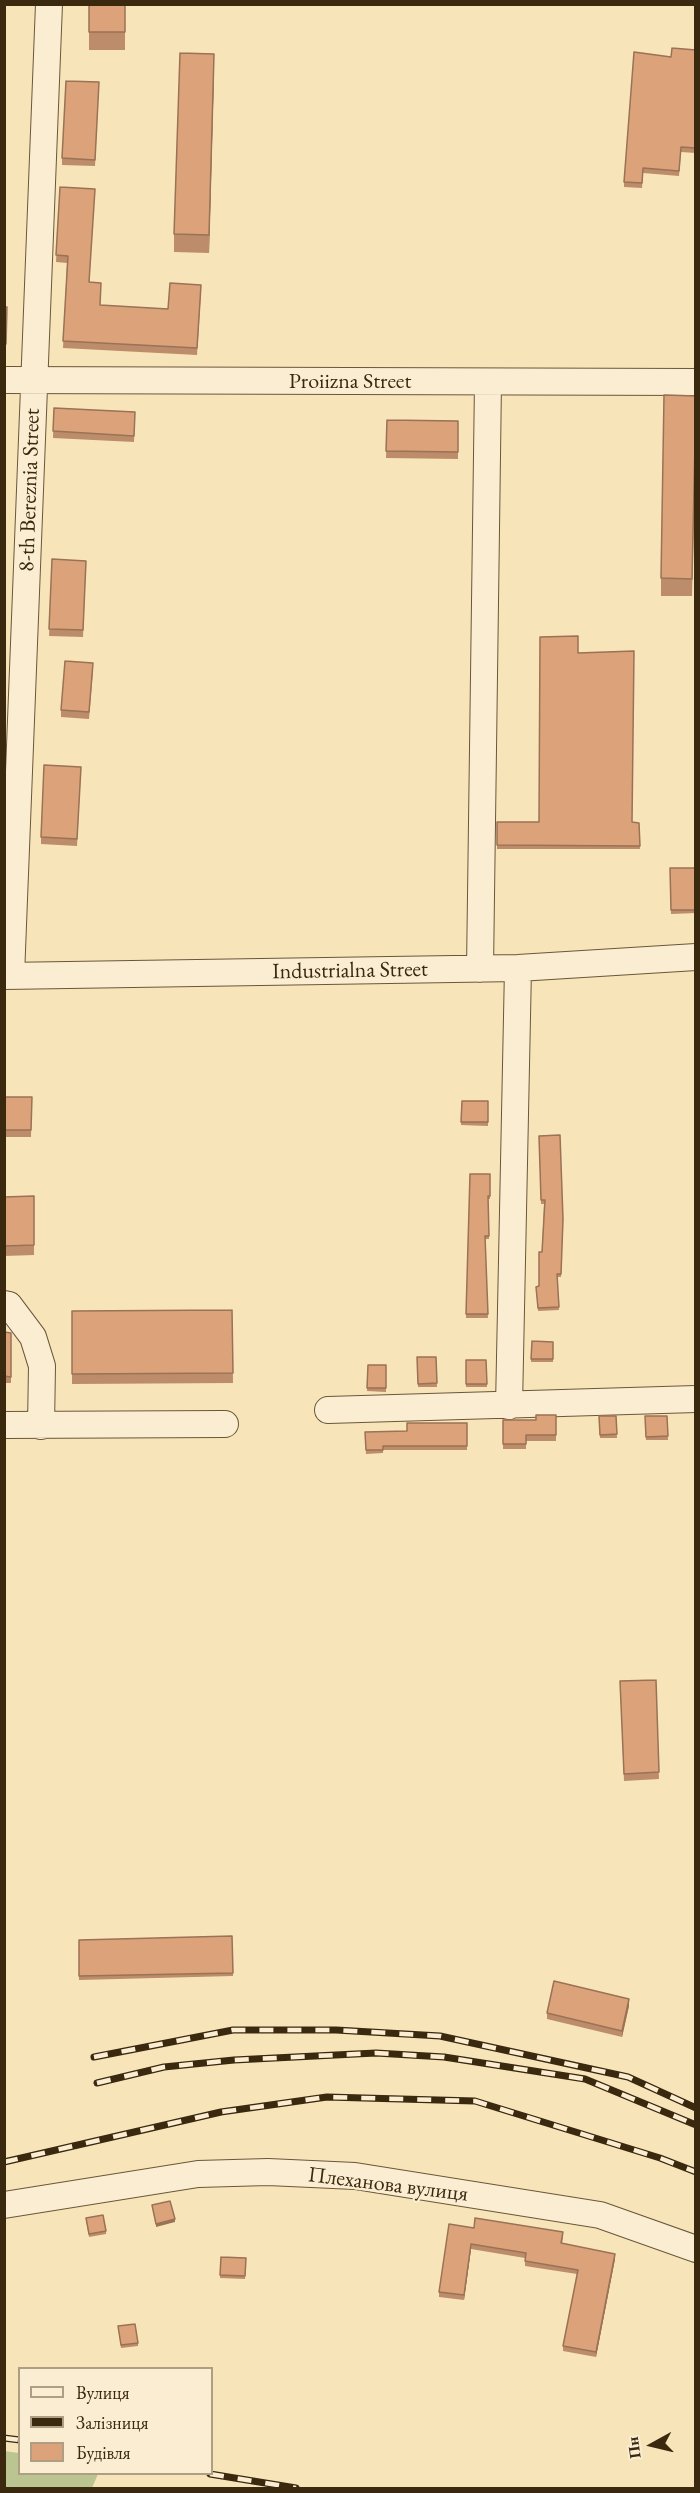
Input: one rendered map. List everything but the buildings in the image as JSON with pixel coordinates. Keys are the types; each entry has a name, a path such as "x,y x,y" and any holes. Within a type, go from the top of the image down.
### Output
{"street":[{"name":"8-th Bereznia Street","path":"8,976 49,4"},
{"name":"Proiizna Street","path":"4,380 34,382 696,382"},
{"path":"480,969 488,382"},
{"name":"Industrialna Street","path":"8,976 518,968 696,957"},
{"path":"509,1406 518,968"},
{"path":"4,1304 9,1305 33,1336 42,1366 41,1426"},
{"path":"328,1410 696,1399"},
{"path":"4,1425 225,1424"},
{"name":"Плеханова вулиця","path":"4,2205 198,2174 268,2172 355,2176 600,2215 696,2249"}],"green space":[{"path":"4,2451 18,2453 18,2475 98,2475 92,2488 5,2488"}],"railway":[{"path":"94,2057 233,2030 336,2030 440,2036 628,2077 696,2108"},
{"path":"97,2083 164,2067 234,2060 376,2053 444,2057 585,2079 696,2125"},
{"path":"4,2162 221,2112 327,2097 475,2101 660,2158 696,2172"},
{"path":"4,2438 18,2440"},
{"path":"213,2474 296,2488"}]}
